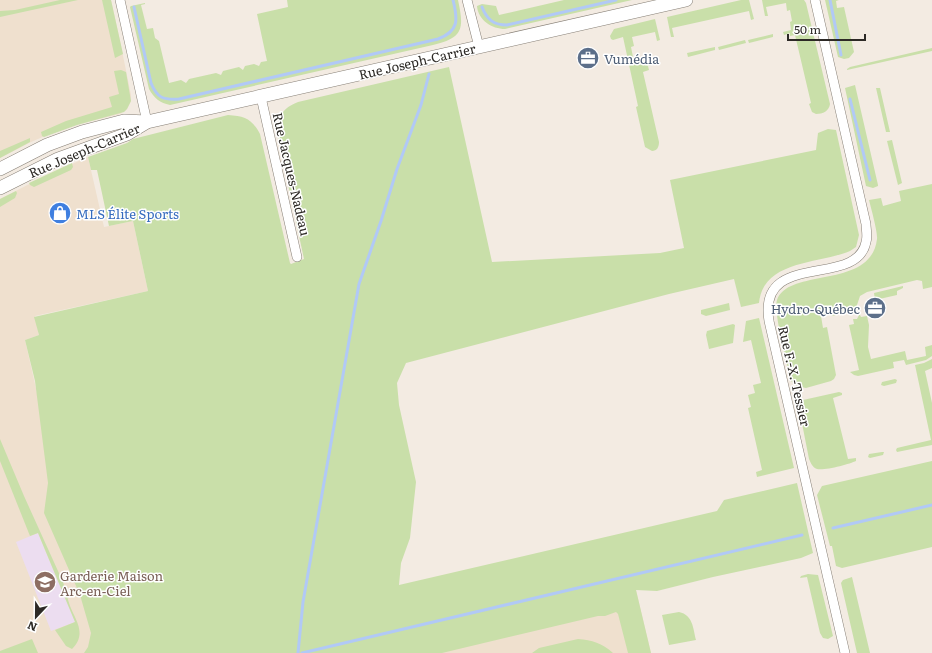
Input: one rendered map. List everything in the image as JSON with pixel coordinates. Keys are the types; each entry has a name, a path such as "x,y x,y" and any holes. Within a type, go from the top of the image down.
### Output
{"street":[{"path":"120,0 147,122"},
{"path":"467,0 479,47"},
{"name":"Rue Joseph-Carrier","path":"0,169 49,144 82,132 124,121 147,122 686,0"},
{"name":"Rue F.-X.-Tessier","path":"815,0 866,224 866,243 861,254 852,262 790,277 781,282 770,298 768,310 770,328 845,653"},
{"name":"Rue Jacques-Nadeau","path":"261,97 297,256"},
{"name":"Rue Joseph-Carrier","path":"0,188 58,159 127,134 147,122"}],"shaded area":[{"path":"0,0 111,0 131,95 131,101 127,109 120,114 59,130 0,158"},
{"path":"88,157 104,227 133,221 148,291 35,316 39,335 25,340 96,653 0,653 0,199 49,174"},
{"name":"Garderie Maison Arc-en-Ciel","path":"38,533 75,622 51,631 16,542"},
{"path":"636,590 651,653 366,653"}],"green space":[{"path":"60,0 78,0 0,17 0,11 15,10"},
{"path":"102,0 111,0 123,54 115,58"},
{"path":"287,0 458,0 461,25 456,35 451,39 433,45 170,105 160,101 149,89 131,6 145,3 141,5 147,29 153,28 155,38 159,41 169,83 181,80 186,83 189,79 216,73 221,75 223,71 239,67 243,70 245,66 254,64 259,66 261,62 267,61 257,14 288,7"},
{"path":"564,0 632,0 505,29 500,29 486,23 480,16 477,6 482,4 496,6 499,15"},
{"path":"741,0 749,0 754,19 751,20 749,11 672,28 674,37 671,37 667,17"},
{"path":"762,0 804,0 806,3 830,104 825,112 816,114 812,112 809,104 811,103 795,35 790,36 790,33 784,35 783,32 791,30 790,22 792,21 790,10 787,11 786,3 766,7 768,16 765,16"},
{"path":"825,0 839,0 836,1 837,8 844,7 854,52 849,58 844,59 838,57"},
{"path":"655,19 660,40 657,41 655,32 632,37 634,46 631,47 633,57 636,57 638,65 655,61 656,64 648,66 649,70 643,72 659,142 659,146 652,151 645,147 623,37 613,40 610,36 614,29"},
{"path":"773,34 773,37 749,43 748,40"},
{"path":"745,40 746,43 719,50 718,47"},
{"path":"715,47 715,50 688,57 687,53"},
{"path":"932,48 932,51 847,70 850,67"},
{"path":"449,67 492,262 660,253 684,248 670,180 816,150 818,133 828,129 836,130 859,235 856,247 850,251 781,271 771,279 763,289 759,303 741,307 734,279 669,294 406,363 397,383 399,405 416,482 410,538 401,563 399,585 717,511 724,500 797,483 813,553 801,558 657,591 636,590 651,653 628,653 618,614 616,612 605,616 598,616 442,653 84,653 88,647 91,633 80,595 44,513 48,483 35,381 25,340 39,335 34,317 148,291 133,221 109,226 97,170 91,170 88,157 127,143 133,139 228,115 239,116 247,119 254,125 260,134 291,264 304,259 279,142 278,128 280,117 286,109 298,102"},
{"path":"121,70 126,72 131,101 124,112 77,125 44,137 42,136 41,132 66,121 112,107 109,97 119,94 114,71"},
{"path":"855,85 878,185 873,188 866,186 845,88"},
{"path":"876,88 880,88 890,132 886,132"},
{"path":"30,138 30,142 0,158 0,151"},
{"path":"892,140 902,183 898,185 887,141"},
{"path":"72,163 73,167 71,170 34,187 29,183"},
{"path":"932,184 932,287 923,289 922,281 917,280 867,292 860,296 854,311 832,316 831,314 821,316 823,328 827,327 836,375 831,381 806,388 797,386 791,381 784,352 777,316 777,300 784,290 797,284 846,272 861,265 871,255 877,236 869,200 881,198 883,206 901,201 899,191"},
{"path":"16,191 17,193 15,198 0,207 0,199"},
{"path":"903,286 903,288 897,291 897,295 875,300 874,293"},
{"path":"729,303 730,310 706,316 701,314 701,310"},
{"path":"859,315 861,317 867,316 869,325 868,347 871,359 905,351 907,360 926,356 925,347 932,345 932,356 926,360 906,365 904,360 893,362 894,368 858,376 854,375 850,372 859,370 849,325 854,324 853,319 857,319"},
{"path":"759,318 794,468 757,477 756,472 762,470 748,408 751,407 748,395 755,393 753,385 761,383 751,340 743,342 746,321"},
{"path":"733,324 735,325 733,343 709,349 706,335 707,331"},
{"path":"932,359 932,368 925,371 932,403 932,445 897,452 897,448 931,440 915,365"},
{"path":"895,379 897,380 896,383 884,386 881,385 882,382"},
{"path":"839,392 842,393 842,395 833,398 848,459 856,458 856,461 831,468 817,469 813,466 809,459 799,408 803,400"},
{"path":"0,439 63,582 70,606 77,622 80,633 79,638 72,649 66,646 55,630 75,622 38,533 30,536 0,461"},
{"path":"884,452 883,455 870,458 868,457 869,454"},
{"path":"932,461 932,547 842,568 836,566 832,546 830,546 817,495 822,486"},
{"path":"808,574 818,575 833,636 828,639 823,638 820,633 807,577 800,578 801,576"},
{"path":"852,577 870,653 857,653 841,583 843,580"},
{"path":"679,612 690,619 696,640 669,645 662,615"},
{"path":"32,639 38,653 0,653 0,651"},
{"path":"578,639 597,643 613,653 532,653 539,648"}],"waterway":[{"path":"134,7 153,88 161,97 179,99 438,39 450,32 455,24 456,13 453,0"},
{"path":"482,7 486,15 492,21 498,24 507,25 616,0"},
{"path":"830,0 841,55"},
{"path":"298,653 303,602 359,284 397,169 421,105 429,74"},
{"path":"850,99 870,180"},
{"path":"833,528 932,505"},
{"path":"302,653 802,535"}],"place":[{"name":"Vumédia","path":"588,58"},
{"name":"MLS Élite Sports","path":"60,213"},
{"name":"Hydro-Québec","path":"875,308"},
{"name":"Garderie Maison Arc-en-Ciel","path":"45,582"}]}
